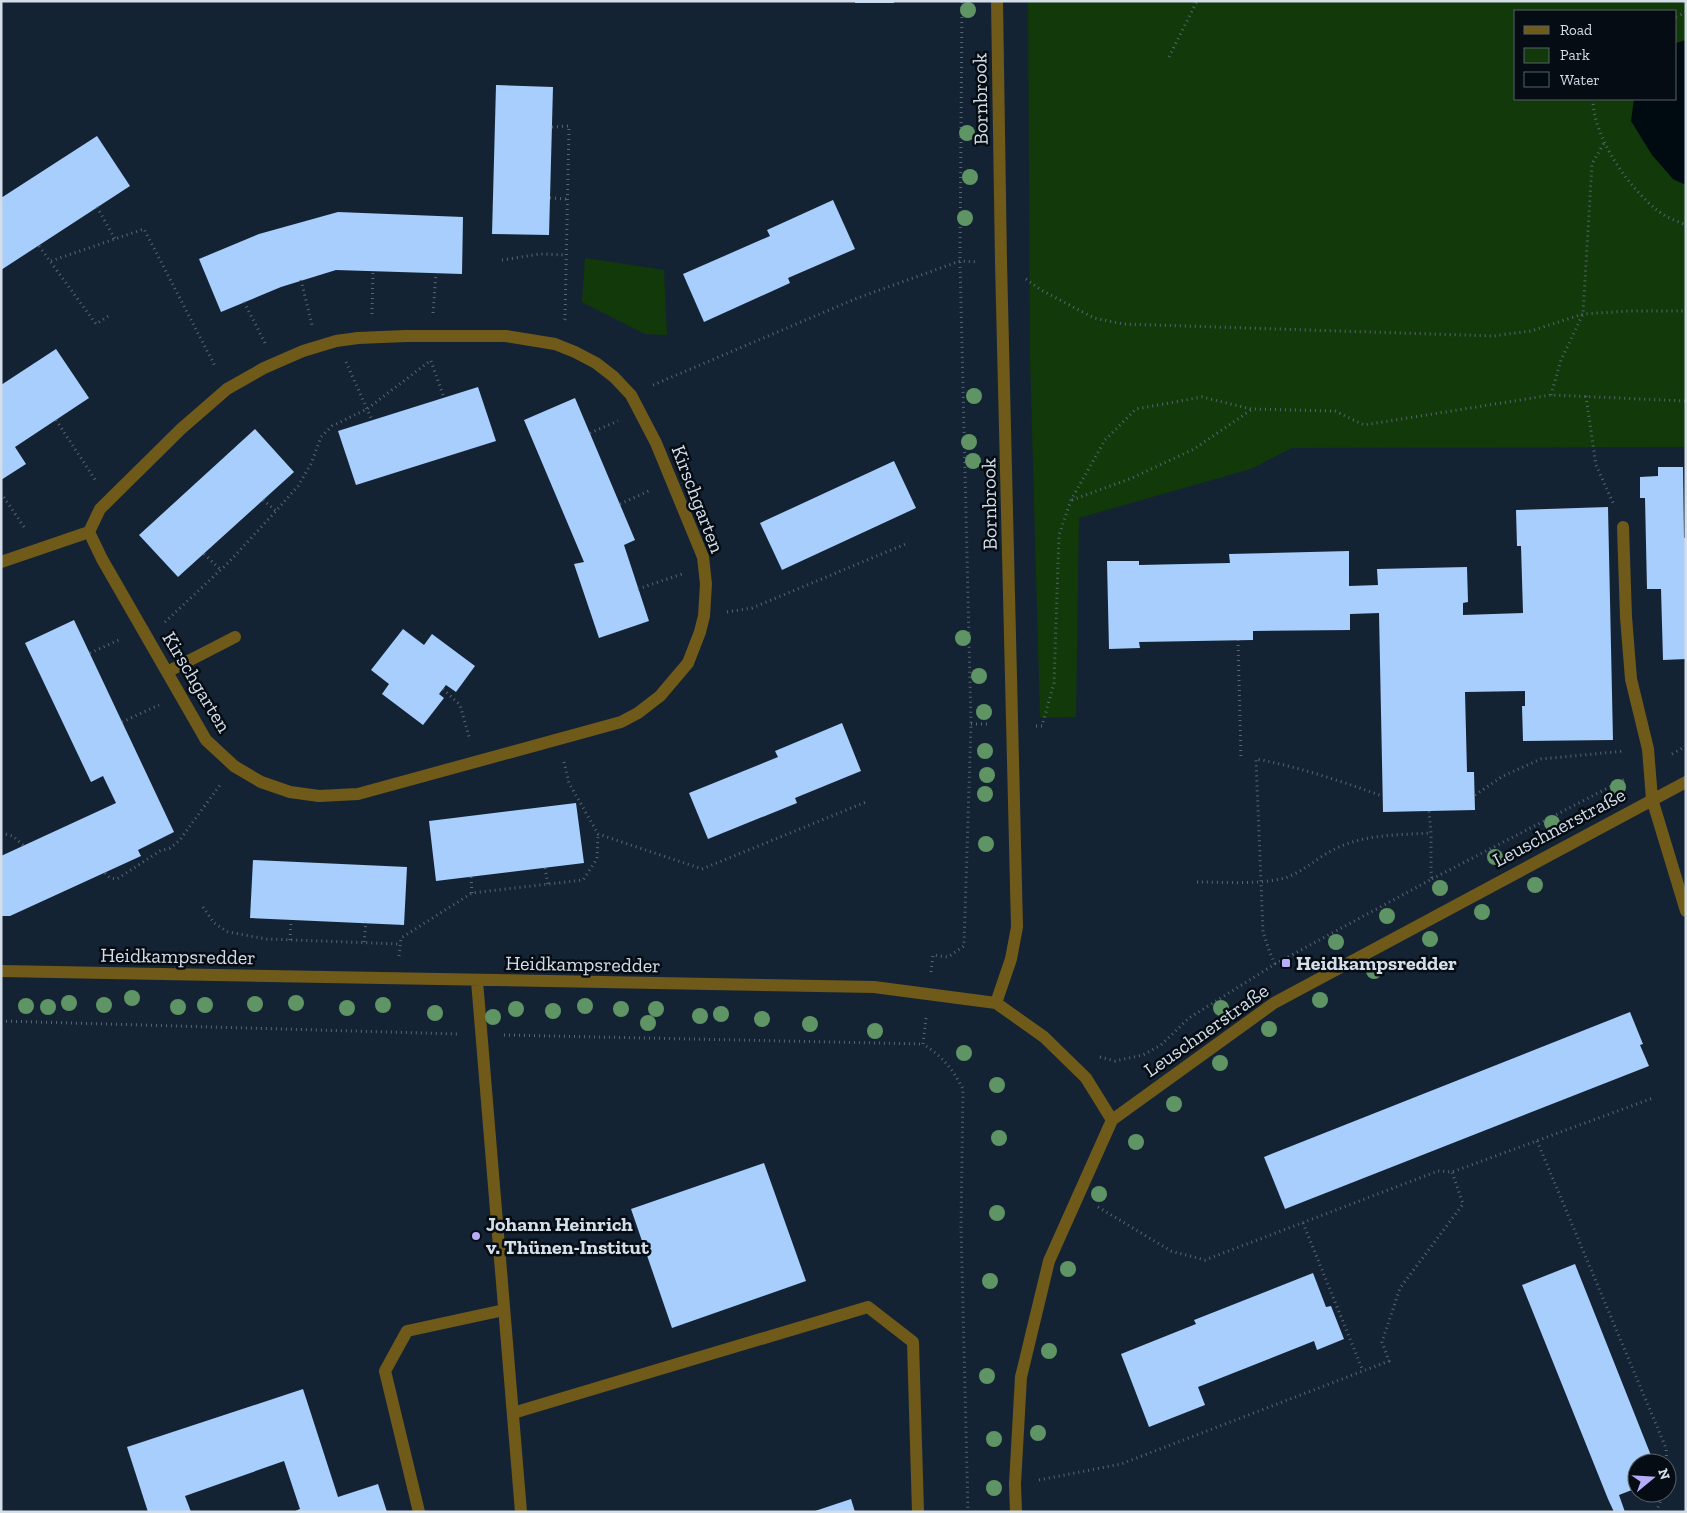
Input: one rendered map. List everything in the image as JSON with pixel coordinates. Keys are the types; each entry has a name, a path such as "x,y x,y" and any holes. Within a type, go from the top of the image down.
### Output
{"street":[{"name":"Bornbrook","path":"996,1003 1011,959 1017,927 1001,262 997,1"},
{"name":"Kirschgarten","path":"432,336 506,336 555,344 596,363 632,395 653,435 703,557 706,584 704,616 688,663 660,696 638,713 621,722 358,794 319,796 290,792 260,782 234,766 206,740 102,559 89,532 100,509 181,429 227,389 276,363 336,341 432,336"},
{"path":"1623,527 1626,617 1632,679 1648,749 1652,799 1686,911"},
{"path":"1,562 89,532"},
{"path":"167,672 235,637"},
{"name":"Leuschnerstraße","path":"1112,1120 1274,1003 1686,782"},
{"name":"Heidkampsredder","path":"1,971 874,987 996,1003 1044,1037 1086,1078 1112,1120"},
{"path":"477,981 522,1512"},
{"path":"1016,1512 1015,1484 1021,1377 1049,1261 1112,1120"},
{"path":"513,1413 868,1307 913,1342 918,1512"},
{"path":"419,1512 385,1371 407,1331 504,1310"}],"path":[{"path":"962,1 960,261 970,724 964,946 948,957 933,955 923,1044 940,1055 956,1075 963,1089 961,1227 968,1512"},
{"path":"1168,57 1196,1"},
{"path":"1593,100 1593,113 1604,141 1627,180 1659,212 1686,225"},
{"path":"552,128 570,126 564,319 555,344"},
{"path":"1551,395 1561,360 1583,314 1592,164 1604,141"},
{"path":"550,198 567,199"},
{"path":"98,208 115,239"},
{"path":"51,261 144,229 227,389"},
{"path":"40,246 96,324 110,315"},
{"path":"502,260 540,254 566,255"},
{"path":"632,395 855,299 960,261 1001,262 1041,290 1094,318 1124,324 1493,336 1531,331 1583,314 1629,311 1686,311"},
{"path":"371,338 373,271"},
{"path":"436,273 431,361 444,398"},
{"path":"301,280 308,314 319,346"},
{"path":"244,302 276,363"},
{"path":"336,341 372,420"},
{"path":"90,652 145,633 221,570 298,486 307,471 321,437 332,426 367,409 431,361"},
{"path":"970,724 1042,726 1054,683 1059,535 1072,500 1105,440 1136,409 1202,397 1251,410 1335,411 1364,425 1551,395 1686,401"},
{"path":"1586,396 1596,465 1623,527"},
{"path":"1072,500 1132,478 1194,449 1251,410"},
{"path":"56,420 109,500"},
{"path":"620,504 672,480"},
{"path":"1,493 40,549"},
{"path":"263,500 276,511"},
{"path":"704,616 752,608 908,543"},
{"path":"204,554 221,570"},
{"path":"638,589 704,567"},
{"path":"1238,640 1241,759"},
{"path":"443,689 460,705 476,762"},
{"path":"122,722 180,695"},
{"path":"396,978 401,938 472,893 583,880 596,859 598,834 569,783 557,740"},
{"path":"1098,1056 1115,1061 1143,1055 1161,1045 1189,1018 1276,964 1432,879 1686,746"},
{"path":"1475,795 1503,776 1541,759 1648,749"},
{"path":"1276,964 1263,932 1256,759 1283,764 1353,785 1382,796"},
{"path":"105,873 110,878 117,879 179,841 234,766"},
{"path":"598,834 702,869 866,802"},
{"path":"1429,810 1431,833 1430,870 1432,879"},
{"path":"1198,882 1261,882 1287,877 1332,850 1353,841 1372,836 1431,833"},
{"path":"1,834 13,836 24,846"},
{"path":"545,868 548,885"},
{"path":"471,877 472,893"},
{"path":"203,907 214,923 228,932 267,939 400,944"},
{"path":"290,940 291,920"},
{"path":"364,942 366,922"},
{"path":"1079,1195 1171,1251 1205,1260 1438,1171 1452,1172 1653,1098"},
{"path":"1536,1141 1666,1448 1666,1453"},
{"path":"1015,1484 1121,1464 1389,1361 1382,1342 1400,1288 1463,1204 1452,1172"},
{"path":"1303,1223 1363,1371"}],"green space":[{"path":"1028,1 1686,1 1686,40 1677,43 1677,10 1514,10 1514,100 1634,100 1632,121 1673,179 1686,185 1686,447 1292,448 1251,469 1079,518 1076,717 1040,718 1030,358"},
{"path":"585,258 664,270 667,335 645,334 582,302"}],"water":[{"path":"1686,40 1686,185 1673,179 1652,155 1631,121 1634,100 1677,100 1677,43"}],"building":[{"path":"855,1 894,1 894,3 855,3"},
{"path":"496,85 553,87 549,235 492,234"},
{"path":"97,136 130,186 1,270 1,198"},
{"path":"833,200 855,249 788,278 790,283 704,322 683,274 770,236 767,230"},
{"path":"338,212 463,217 462,274 336,270 281,287 221,312 199,259 259,234"},
{"path":"56,349 89,398 15,447 26,464 1,480 1,385"},
{"path":"478,387 496,441 356,485 338,431"},
{"path":"575,398 635,540 624,545 649,621 599,638 574,564 584,562 524,420"},
{"path":"255,429 294,472 178,577 139,535"},
{"path":"894,461 916,508 782,570 760,523"},
{"path":"1658,467 1683,467 1684,538 1686,538 1686,659 1663,660 1661,589 1647,589 1645,498 1640,498 1640,477 1658,476"},
{"path":"1608,507 1613,740 1523,741 1522,706 1525,706 1525,691 1465,692 1467,772 1474,772 1475,810 1383,812 1379,613 1350,614 1350,630 1253,631 1253,640 1139,642 1140,648 1109,649 1107,561 1139,561 1139,565 1230,563 1229,554 1349,551 1349,586 1378,585 1377,569 1467,567 1468,602 1463,603 1463,615 1523,613 1521,546 1517,546 1516,510"},
{"path":"74,620 174,832 138,850 141,856 10,916 1,916 1,856 116,803 103,776 91,782 25,643"},
{"path":"403,629 424,645 432,634 475,666 456,692 446,685 439,694 444,698 423,725 382,694 389,684 371,670"},
{"path":"842,723 861,771 795,798 797,803 708,839 689,793 778,757 775,751"},
{"path":"576,803 584,863 436,881 429,821"},
{"path":"253,860 407,867 404,925 250,918"},
{"path":"1630,1012 1643,1044 1640,1045 1649,1066 1285,1209 1264,1157"},
{"path":"764,1163 806,1281 672,1328 631,1209"},
{"path":"1575,1264 1650,1453 1627,1453 1627,1492 1619,1495 1625,1512 1614,1512 1608,1499 1522,1285"},
{"path":"1313,1273 1326,1307 1331,1306 1344,1339 1317,1350 1314,1341 1198,1387 1205,1405 1149,1427 1121,1354 1196,1324 1194,1320"},
{"path":"303,1389 338,1497 378,1484 387,1512 293,1512 300,1509 284,1461 185,1496 191,1512 148,1512 127,1447"},
{"path":"851,1499 855,1512 815,1512 815,1511"}],"place":[{"name":"Heidkampsredder","path":"1286,963"},
{"name":"Johann Heinrich v. Thünen-Institut","path":"476,1236"}]}
